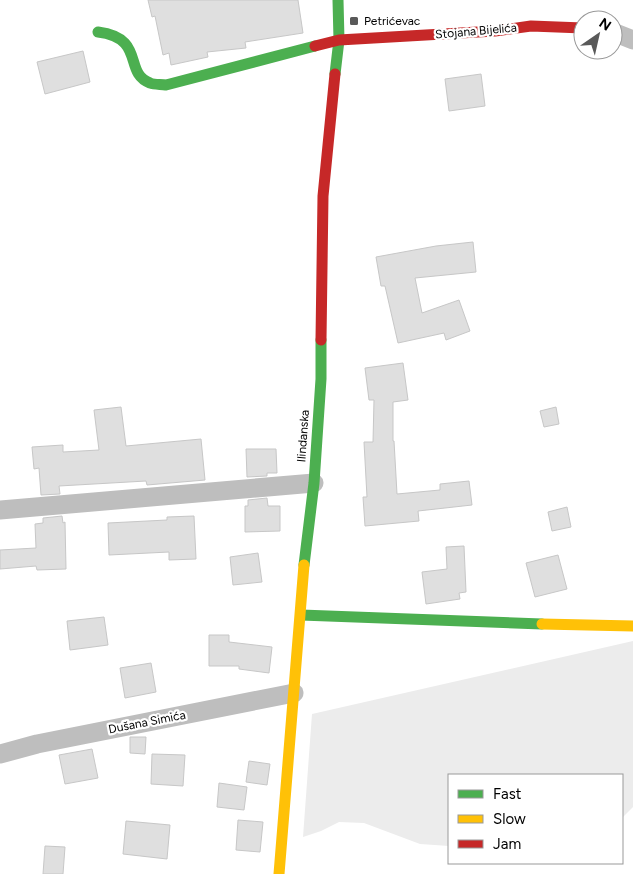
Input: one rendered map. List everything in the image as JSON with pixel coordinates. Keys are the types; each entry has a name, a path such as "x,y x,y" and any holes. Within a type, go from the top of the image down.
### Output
{"street":[{"name":"Ilindanska","path":"279,874 302,615 307,534 314,483 321,379 323,196 339,40 338,0"},
{"name":"Stojana Bijelića","path":"98,32 112,34 122,39 128,45 138,71 144,79 150,83 166,85 339,40 495,31 532,26 573,28"},
{"path":"0,510 314,483"},
{"path":"302,615 484,623 633,626"},
{"name":"Dušana Simića","path":"0,754 36,744 294,693"}],"shaded area":[{"path":"633,641 633,807 623,817 623,774 448,774 448,846 420,844 364,823 339,822 303,837 312,714"}],"building":[{"path":"148,0 298,0 303,33 245,42 246,48 207,52 208,57 171,65 169,53 163,55 155,16 152,17"},
{"path":"83,51 90,82 45,94 37,62"},
{"path":"481,74 485,106 449,111 445,79"},
{"path":"473,242 476,272 415,278 422,313 459,300 470,331 446,340 444,333 398,343 385,286 381,286 376,257 436,246"},
{"path":"403,363 408,400 393,402 393,441 397,494 440,490 440,484 469,481 472,505 418,511 419,521 365,526 363,497 367,497 364,442 373,442 374,400 369,400 365,368"},
{"path":"121,407 126,446 201,439 205,480 147,485 146,481 59,486 60,494 41,495 39,468 34,469 32,447 63,445 63,452 99,450 94,410"},
{"path":"556,407 559,424 544,427 540,411"},
{"path":"246,449 276,449 277,473 267,473 267,476 247,477"},
{"path":"267,498 268,506 280,506 280,531 245,532 245,506 248,506 248,500"},
{"path":"567,507 571,527 552,531 548,512"},
{"path":"62,516 63,523 65,522 66,569 37,570 36,566 0,569 0,550 36,548 35,524 43,523 43,518"},
{"path":"194,516 196,559 169,560 169,552 109,555 108,523 167,520 167,517"},
{"path":"464,546 466,592 459,593 460,599 426,604 422,572 447,569 446,547"},
{"path":"258,553 262,582 233,585 230,557"},
{"path":"558,555 567,589 535,597 526,563"},
{"path":"104,617 108,645 70,650 67,621"},
{"path":"209,635 229,635 229,642 272,647 269,673 239,669 239,666 209,666"},
{"path":"151,663 156,692 125,698 120,668"},
{"path":"130,737 146,737 145,754 130,753"},
{"path":"92,749 98,778 65,784 59,755"},
{"path":"152,754 185,755 183,786 151,784"},
{"path":"249,761 270,764 267,785 246,782"},
{"path":"219,783 247,787 244,810 217,807"},
{"path":"238,820 263,822 260,852 236,850"},
{"path":"126,821 170,825 167,859 123,854"},
{"path":"45,846 65,847 63,874 43,874"}],"traffic: fast":[{"path":"335,74 339,40 338,0"},
{"path":"98,32 123,41 132,56 137,72 142,78 152,84 166,85 315,46"},
{"path":"304,565 314,483 321,379 321,340"},
{"path":"301,615 542,624"}],"traffic: slow":[{"path":"279,874 304,565"},
{"path":"542,624 633,626"}],"traffic: jam":[{"path":"315,46 339,40 495,31 531,26 573,28"},
{"path":"321,340 323,196 335,74"}],"place":[{"name":"Petrićevac","path":"354,21"}]}
